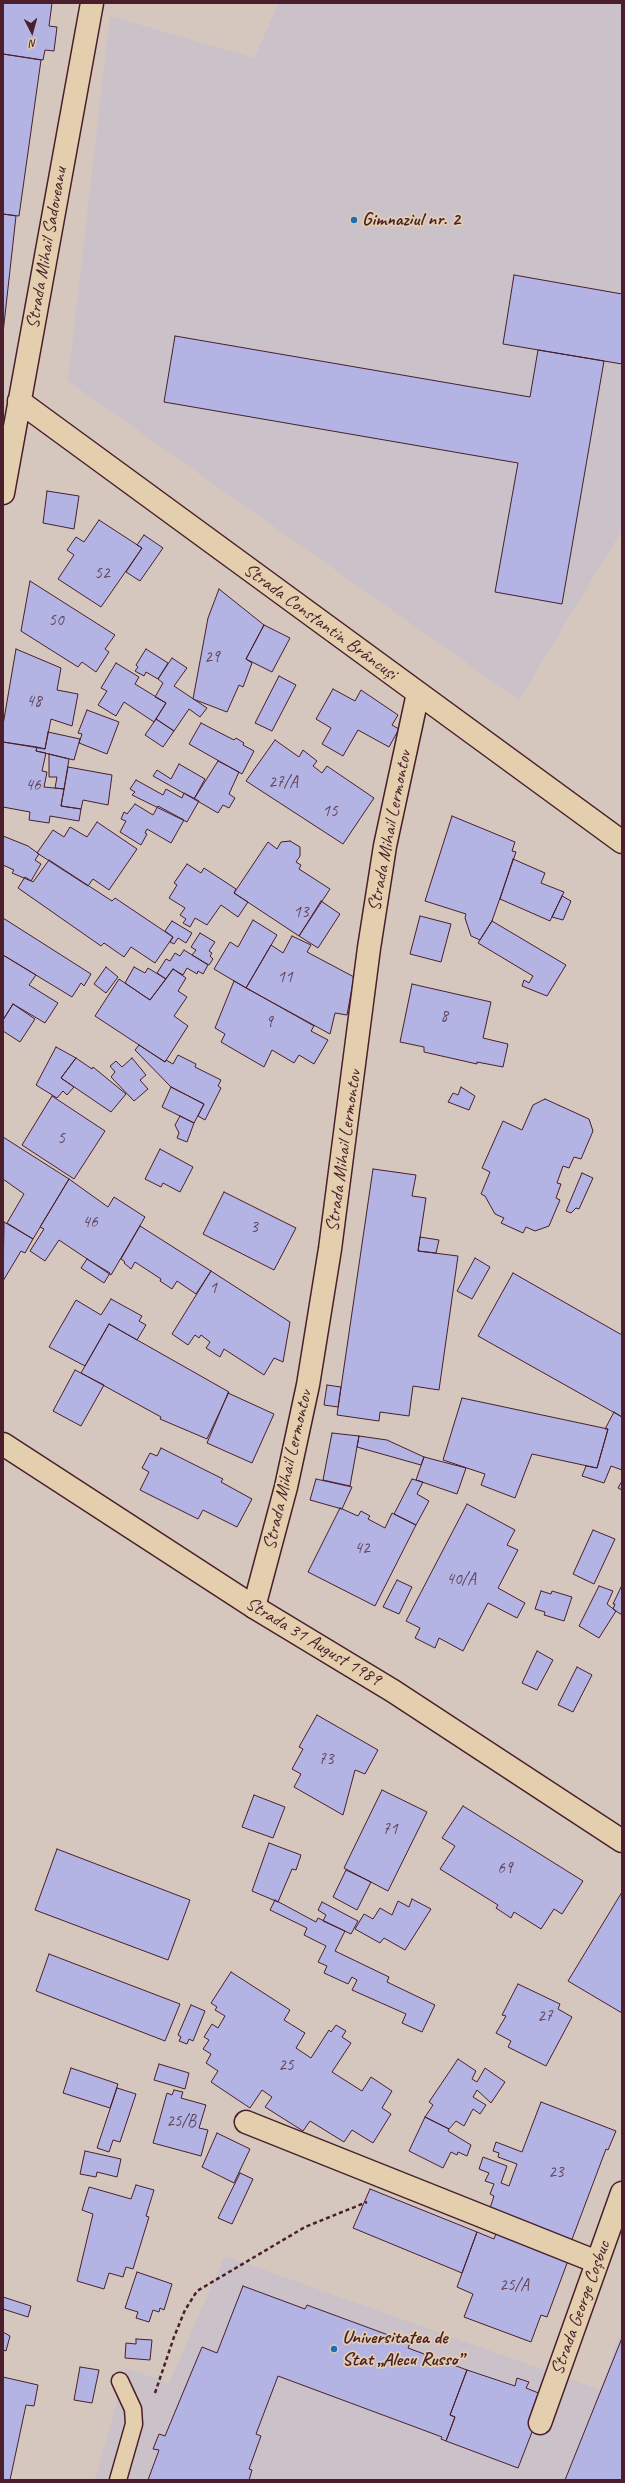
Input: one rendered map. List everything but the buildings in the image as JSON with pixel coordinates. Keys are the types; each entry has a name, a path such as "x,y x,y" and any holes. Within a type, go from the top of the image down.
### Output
{"street":[{"name":"Strada Mihail Sadoveanu","path":"3,493 92,3"},
{"name":"Strada Constantin Brâncuși","path":"19,401 622,842"},
{"name":"Strada Mihail Lermontov","path":"254,1607 308,1386 330,1249 369,948 385,846 418,693"},
{"name":"Strada 31 August 1989","path":"3,1444 254,1607 393,1691 622,1842"},
{"path":"246,2122 408,2185 597,2262"},
{"name":"Strada George Coșbuc","path":"540,2423 622,2193"}],"lane":[{"path":"118,2480 134,2424 133,2409 120,2381"}],"path":[{"path":"133,2409 148,2401 155,2394 174,2337 185,2310 197,2291 305,2226 408,2185"}],"shaded area":[{"name":"Gimnaziul nr. 2","path":"279,3 622,3 622,530 519,700 68,381 110,16 254,58"},
{"name":"Universitatea de Stat „Alecu Russo”","path":"225,2256 600,2390 622,2330 622,2480 95,2480 126,2368 169,2383"}],"place":[{"name":"Gimnaziul nr. 2","path":"354,220"},
{"name":"Universitatea de Stat „Alecu Russo”","path":"334,2349"}]}
